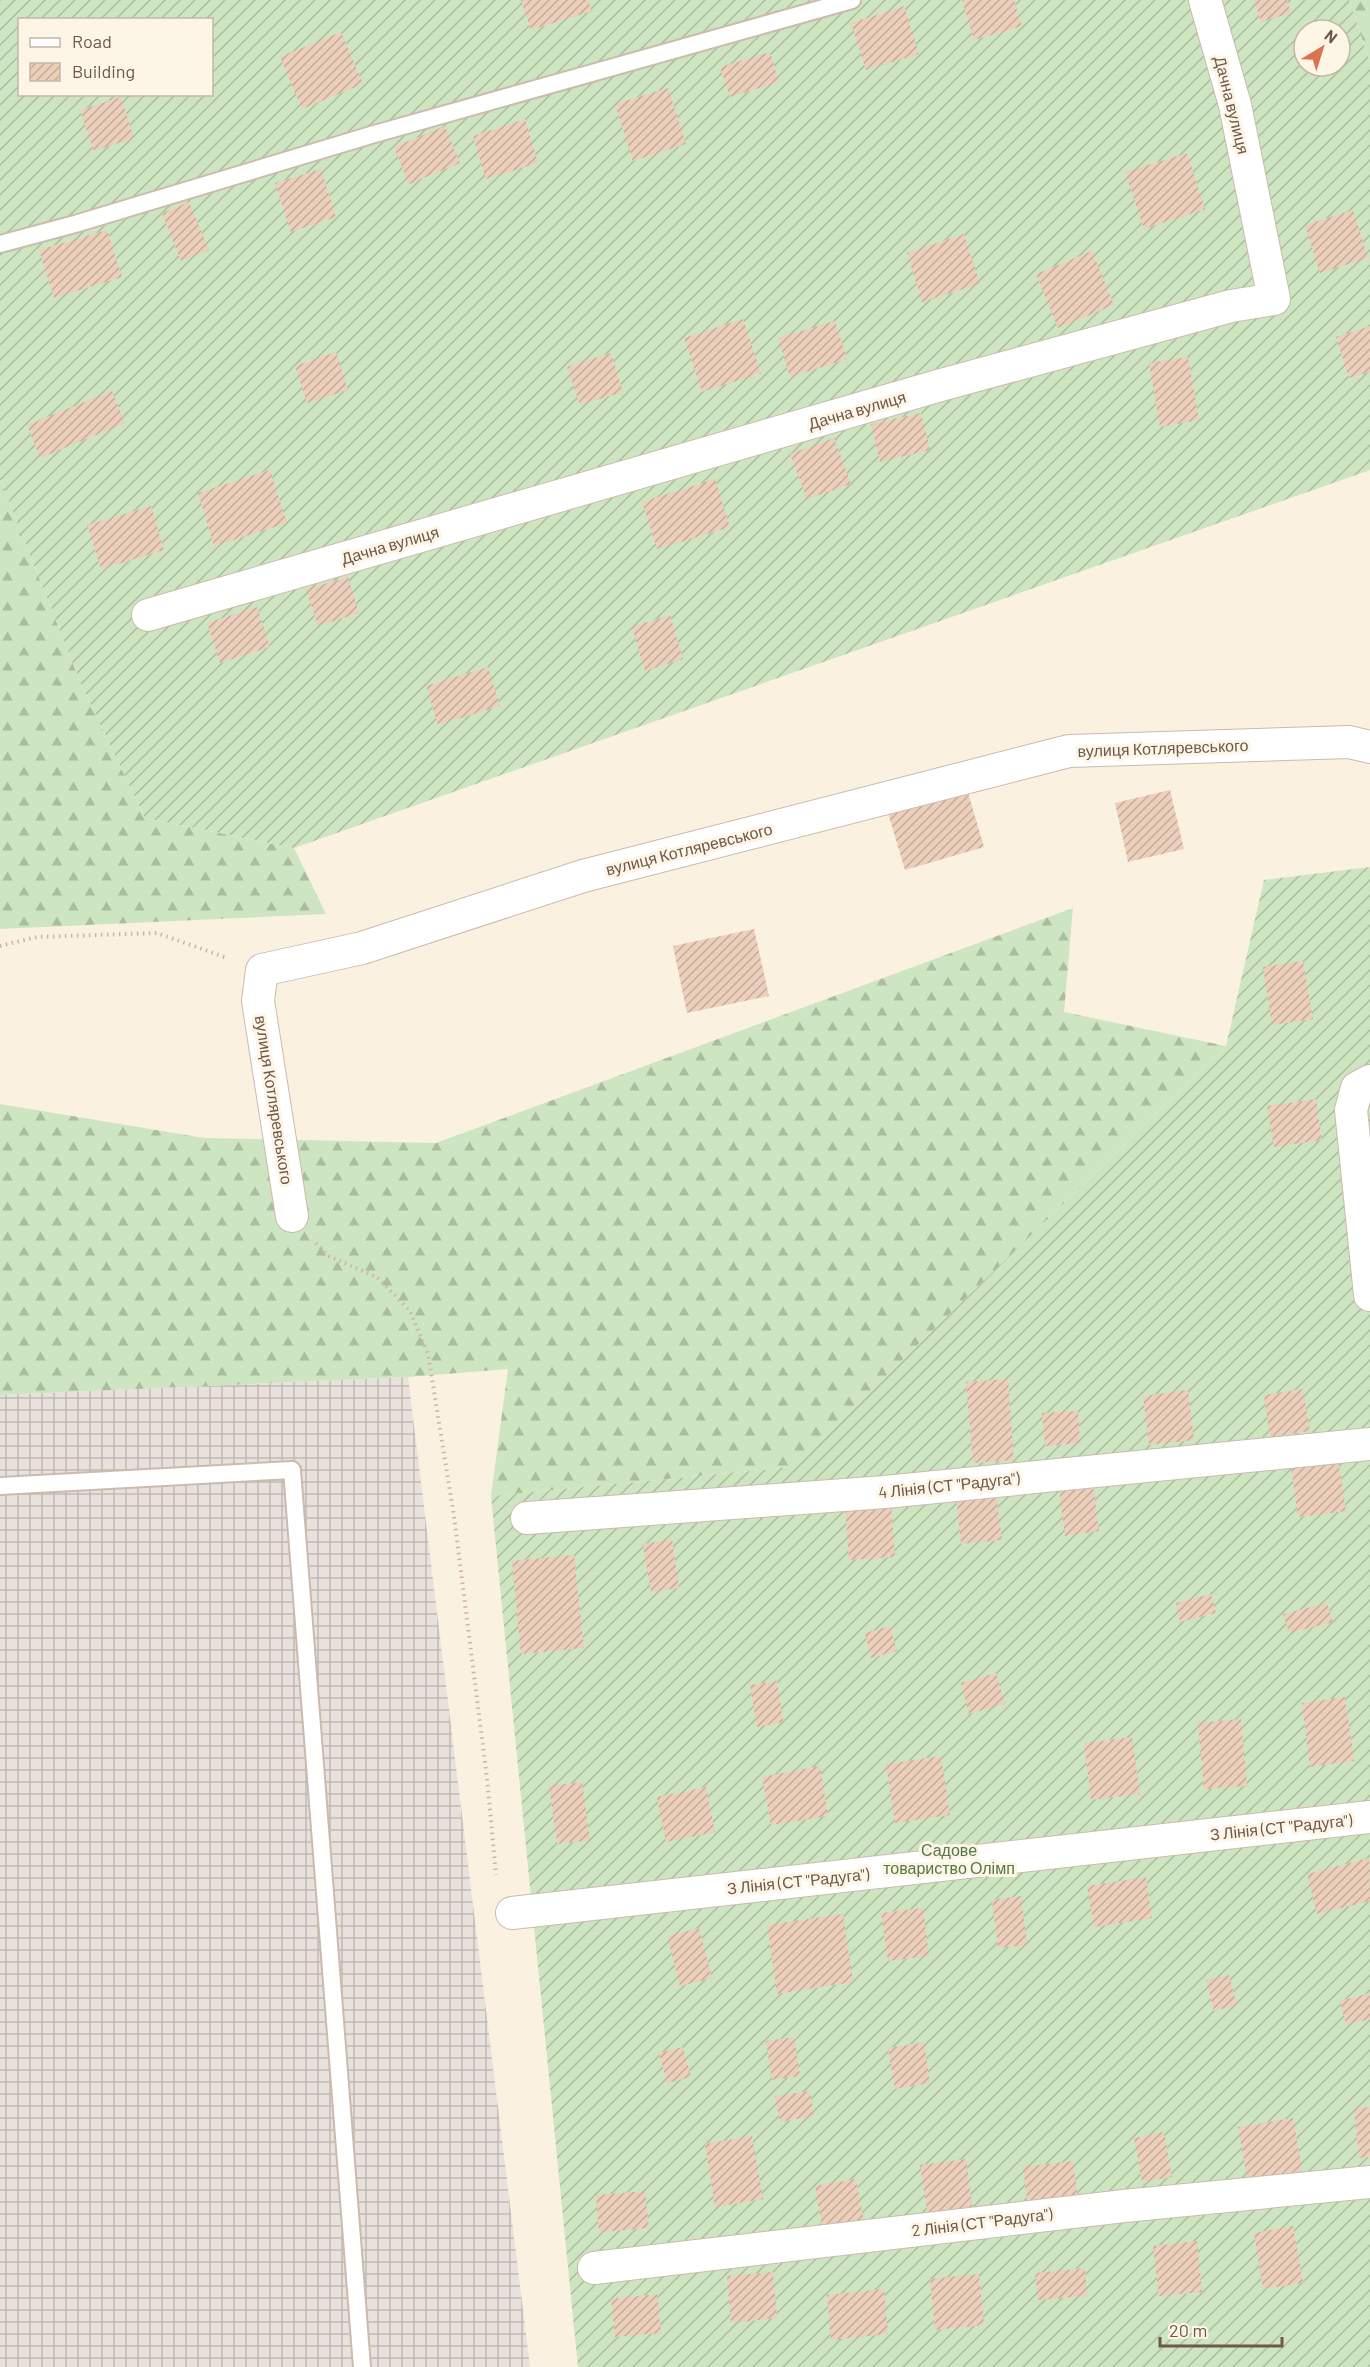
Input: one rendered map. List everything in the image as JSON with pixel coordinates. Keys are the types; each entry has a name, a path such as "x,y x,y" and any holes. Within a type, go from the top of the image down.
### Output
{"street":[{"name":"Дачна вулиця","path":"148,615 941,385 1231,306 1274,299 1235,105 1205,0"},
{"name":"вулиця Котляревського","path":"292,1216 258,1001 262,970 362,948 583,876 1069,751 1349,742 1370,747"},
{"path":"1370,1081 1357,1088 1351,1110 1370,1295"},
{"name":"4 Лінія (СТ \"Радуга\")","path":"527,1518 885,1492 1370,1444"},
{"name":"З Лінія (СТ \"Радуга\")","path":"512,1913 1370,1817"},
{"name":"2 Лінія (СТ \"Радуга\")","path":"594,2268 1124,2206 1370,2182"}],"lane":[{"path":"0,244 75,224 371,135 852,0"},
{"path":"0,1486 292,1470 362,2367"}],"path":[{"path":"0,946 37,937 157,933 262,970"},
{"path":"292,1216 328,1256 377,1277 410,1311 428,1354 454,1516 487,1778 496,1875"}],"shaded area":[{"path":"408,1377 530,2367 0,2367 0,1395"}],"green space":[{"path":"0,0 1349,0 1370,62 1370,470 294,848 145,818 81,684 0,479"},
{"path":"1349,0 1370,0 1370,62"},
{"path":"0,479 81,684 145,818 294,848 326,914 0,929"},
{"name":"Садове товариство Олімп","path":"1370,867 1370,2367 578,2367 491,1496 792,1467 1226,1046 1264,880"},
{"path":"1073,908 1064,1012 1226,1046 792,1467 491,1496 508,1369 408,1377 0,1395 0,1104 204,1138 436,1143"}],"building":[{"path":"521,0 588,0 592,11 531,30"},
{"path":"962,0 1014,0 1022,26 974,40"},
{"path":"1254,0 1287,0 1291,13 1261,22"},
{"path":"904,6 919,54 866,70 851,23"},
{"path":"341,32 363,84 302,109 280,57"},
{"path":"770,52 779,82 730,97 720,67"},
{"path":"668,88 686,144 633,161 615,104"},
{"path":"121,97 134,138 94,151 80,110"},
{"path":"525,119 538,163 486,179 473,136"},
{"path":"445,126 460,163 409,184 394,147"},
{"path":"1187,153 1205,209 1144,229 1125,172"},
{"path":"321,169 336,217 291,232 275,183"},
{"path":"189,202 209,250 181,261 162,213"},
{"path":"1353,210 1368,258 1320,273 1305,225"},
{"path":"107,230 122,277 54,298 39,250"},
{"path":"964,234 980,284 922,302 907,253"},
{"path":"1092,251 1114,305 1058,328 1036,274"},
{"path":"743,319 761,373 702,392 684,338"},
{"path":"835,321 847,359 790,377 778,338"},
{"path":"1370,326 1370,372 1349,378 1336,337"},
{"path":"336,352 348,390 307,403 295,366"},
{"path":"611,353 623,392 580,405 567,367"},
{"path":"1188,357 1199,420 1160,427 1149,363"},
{"path":"112,391 125,423 40,458 27,425"},
{"path":"921,413 930,450 880,462 871,424"},
{"path":"834,438 851,484 807,499 790,454"},
{"path":"270,470 287,523 214,546 198,493"},
{"path":"715,479 730,527 657,549 642,502"},
{"path":"151,506 164,550 101,569 87,525"},
{"path":"348,577 359,613 318,626 306,589"},
{"path":"257,607 270,647 220,663 207,623"},
{"path":"670,615 683,659 645,671 632,627"},
{"path":"488,667 500,706 438,725 426,686"},
{"path":"967,789 984,847 905,870 888,813"},
{"path":"1170,790 1184,849 1128,862 1115,803"},
{"path":"754,929 769,996 687,1013 673,946"},
{"path":"1303,961 1313,1019 1272,1025 1263,967"},
{"path":"1316,1099 1322,1140 1274,1147 1267,1106"},
{"path":"1008,1379 1014,1460 973,1463 966,1382"},
{"path":"1303,1389 1310,1431 1270,1437 1264,1395"},
{"path":"1188,1390 1194,1440 1149,1445 1143,1396"},
{"path":"1078,1411 1080,1443 1045,1446 1042,1413"},
{"path":"1338,1459 1346,1511 1298,1517 1291,1466"},
{"path":"1093,1485 1099,1531 1065,1536 1059,1489"},
{"path":"996,1493 1002,1540 961,1544 956,1497"},
{"path":"891,1503 895,1557 849,1560 845,1506"},
{"path":"672,1539 679,1588 651,1592 643,1544"},
{"path":"574,1555 584,1648 521,1654 512,1561"},
{"path":"1211,1594 1216,1613 1180,1622 1176,1603"},
{"path":"1327,1603 1333,1622 1289,1633 1283,1614"},
{"path":"890,1626 897,1651 871,1658 865,1633"},
{"path":"996,1673 1005,1704 969,1714 961,1683"},
{"path":"777,1681 783,1722 757,1727 750,1685"},
{"path":"1345,1697 1354,1761 1310,1767 1302,1703"},
{"path":"1241,1719 1247,1786 1204,1789 1198,1723"},
{"path":"1132,1737 1140,1794 1091,1800 1084,1743"},
{"path":"941,1756 950,1815 895,1823 886,1764"},
{"path":"820,1766 828,1816 771,1825 762,1777"},
{"path":"582,1782 590,1840 557,1844 549,1786"},
{"path":"706,1787 715,1832 666,1842 657,1797"},
{"path":"1369,1858 1370,1901 1317,1914 1307,1874"},
{"path":"1146,1877 1152,1918 1094,1927 1087,1886"},
{"path":"1021,1896 1027,1945 998,1948 992,1900"},
{"path":"923,1908 929,1956 888,1961 881,1913"},
{"path":"843,1914 853,1982 777,1994 767,1925"},
{"path":"699,1928 712,1978 680,1986 667,1936"},
{"path":"1229,1975 1237,2005 1214,2011 1206,1980"},
{"path":"1370,1993 1370,2019 1346,2025 1340,2001"},
{"path":"794,2037 800,2076 772,2080 766,2041"},
{"path":"924,2042 930,2083 895,2089 888,2048"},
{"path":"683,2047 691,2077 667,2083 659,2053"},
{"path":"810,2091 814,2116 780,2122 775,2096"},
{"path":"1370,2107 1370,2157 1359,2158 1354,2109"},
{"path":"1293,2118 1303,2174 1248,2183 1238,2127"},
{"path":"1164,2132 1172,2177 1142,2182 1134,2138"},
{"path":"752,2136 763,2199 715,2207 705,2144"},
{"path":"966,2159 973,2211 928,2217 920,2165"},
{"path":"1073,2161 1078,2202 1028,2208 1023,2167"},
{"path":"856,2179 865,2226 823,2233 815,2186"},
{"path":"645,2191 649,2228 599,2232 596,2195"},
{"path":"1293,2226 1303,2283 1263,2289 1254,2233"},
{"path":"1197,2241 1202,2292 1159,2296 1153,2246"},
{"path":"1085,2268 1087,2296 1038,2300 1035,2273"},
{"path":"773,2272 777,2318 731,2323 727,2276"},
{"path":"979,2274 984,2325 935,2330 930,2279"},
{"path":"884,2289 888,2334 831,2340 827,2295"},
{"path":"657,2294 661,2333 615,2337 611,2299"}]}
